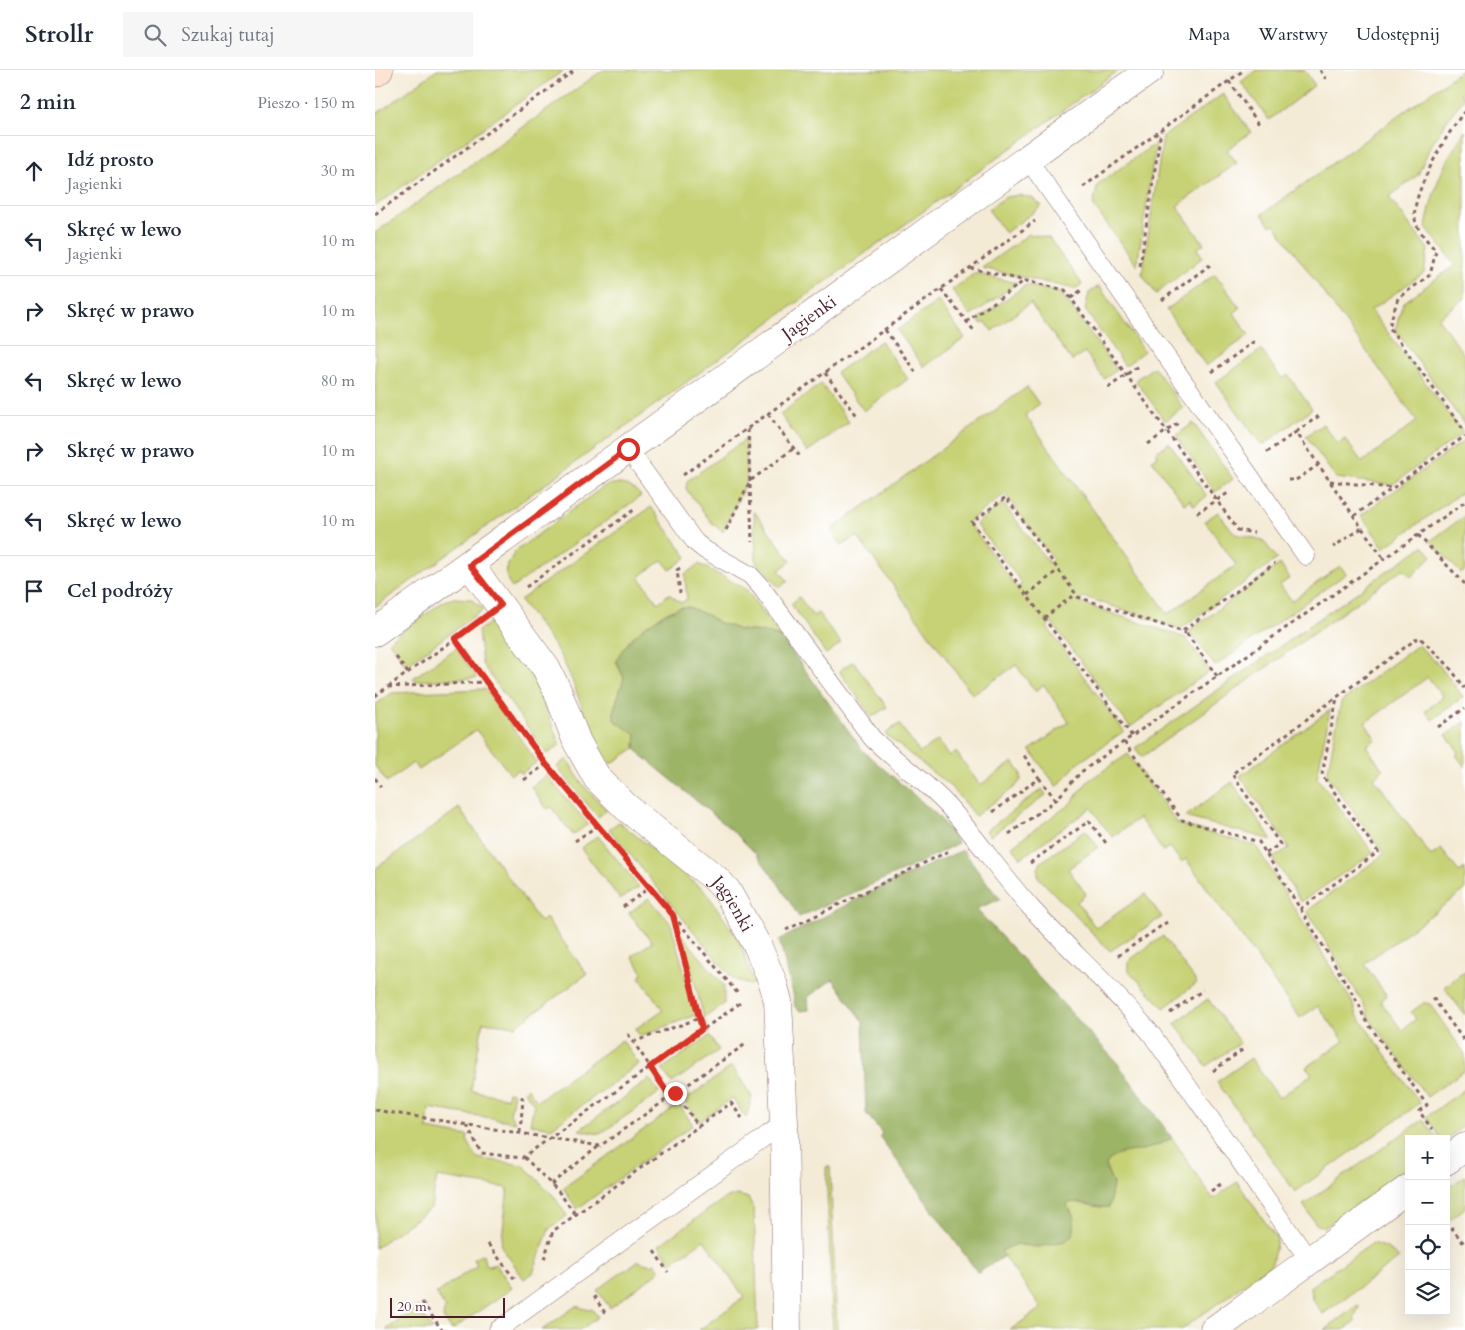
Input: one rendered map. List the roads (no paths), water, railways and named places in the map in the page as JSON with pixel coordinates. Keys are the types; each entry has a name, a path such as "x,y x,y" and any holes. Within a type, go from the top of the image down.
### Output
{"main road":[{"path":"375,73 379,70"}],"street":[{"name":"Jagienki","path":"375,632 470,565 1150,70"},
{"name":"Jagienki","path":"470,565 546,668 557,690 577,742 597,778 626,807 716,879 727,891 758,947 773,983 779,1001 784,1124 787,1330"},
{"path":"1450,1158 1465,1147"},
{"path":"1214,1330 1405,1191"}],"lane":[{"path":"1027,158 1306,556"},
{"path":"628,449 695,542 714,556 740,568 753,578 866,732 884,750 924,782 948,806 1031,908 1136,1014 1309,1260"},
{"path":"498,1330 784,1124"}]}
